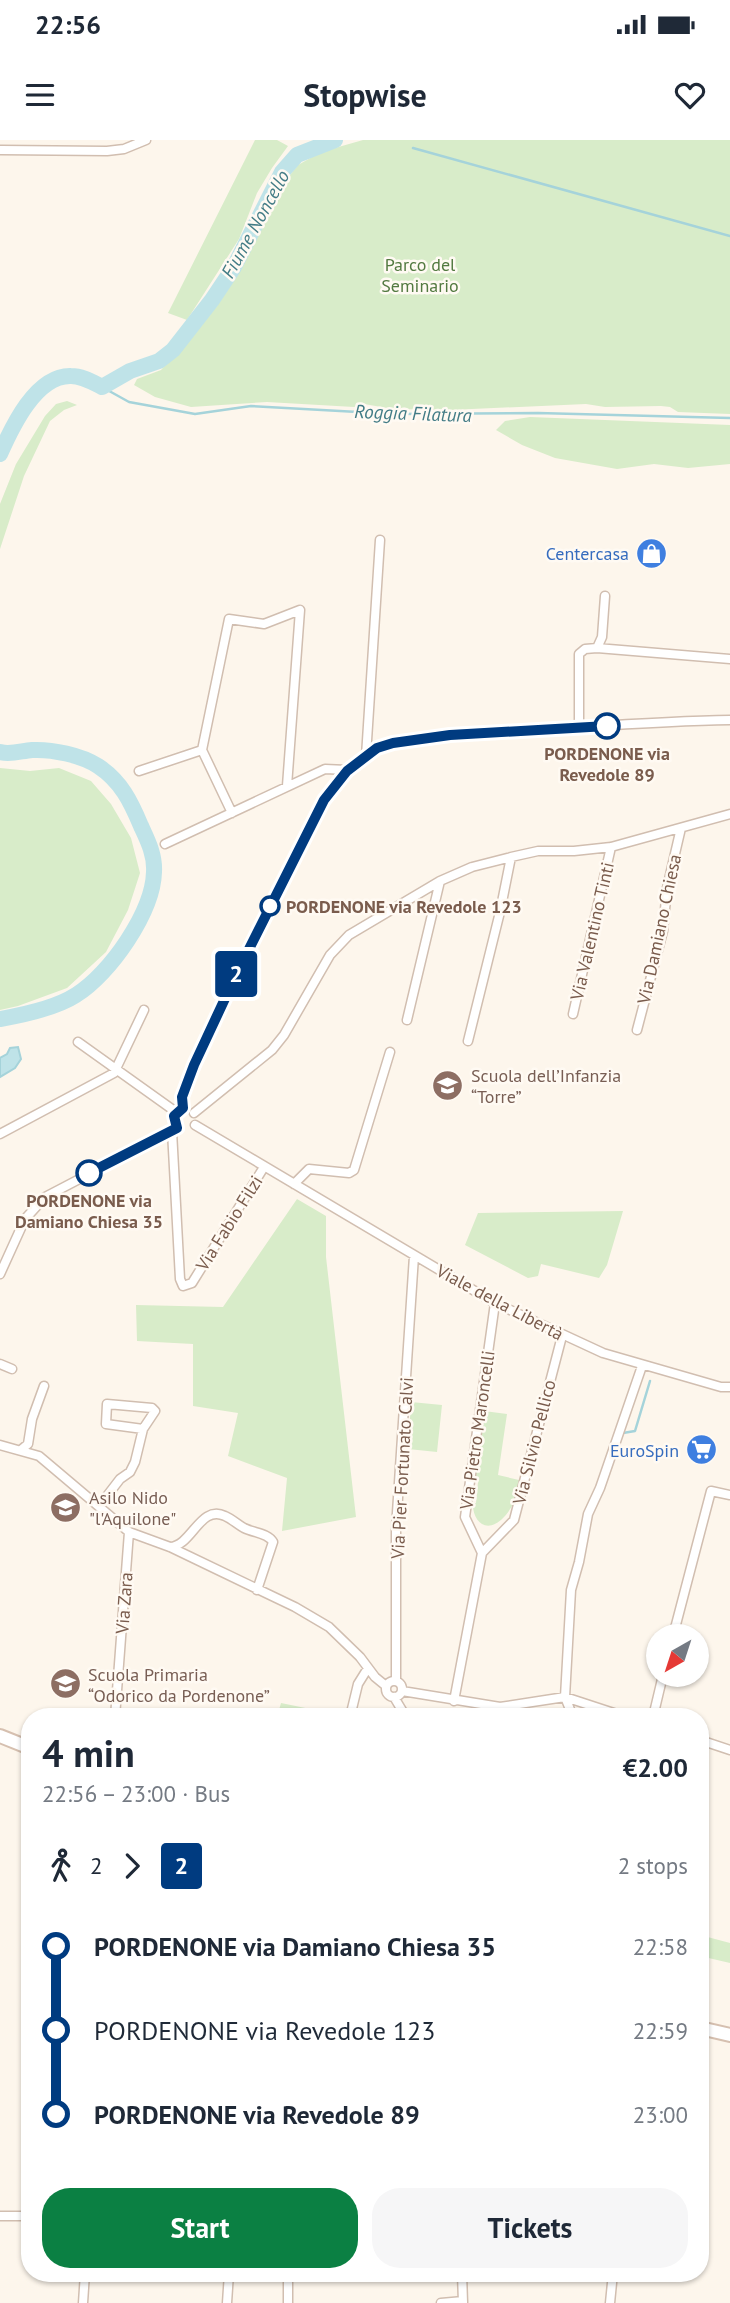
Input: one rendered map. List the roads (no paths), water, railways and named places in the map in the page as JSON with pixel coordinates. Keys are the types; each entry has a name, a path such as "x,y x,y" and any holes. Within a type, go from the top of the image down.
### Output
{"street":[{"path":"7,140 1,152 107,151 124,149 146,140"},
{"path":"366,756 380,540"},
{"path":"597,648 602,637 605,596"},
{"path":"232,813 202,750 229,619 264,624 300,610 287,786"},
{"path":"579,727 579,654 585,649 730,659"},
{"path":"175,1129 173,1120 194,1065 324,800 347,771 366,756 377,748 393,743 450,735 730,720"},
{"path":"139,771 202,750"},
{"path":"165,844 325,769 347,771"},
{"name":"Via Damiano Chiesa","path":"194,1113 272,1050 284,1035 330,955 349,935 440,881 472,867 511,857 538,852 611,847 730,814"},
{"name":"Via Damiano Chiesa","path":"637,1030 663,931 667,888 681,828"},
{"name":"Via Valentino Tinti","path":"573,1014 611,847"},
{"path":"468,1041 511,857"},
{"path":"407,1020 440,881"},
{"path":"0,1134 110,1077 116,1070 144,1010"},
{"path":"0,1274 25,1219 45,1197 175,1129 186,1130 195,1125 194,1113 179,1110 78,1042"},
{"path":"294,1184 309,1169 349,1173 354,1170 390,1052"},
{"name":"Viale della Libertà","path":"195,1125 495,1303 562,1336 642,1366 725,1387 730,1393"},
{"name":"Via Fabio Filzi","path":"175,1129 180,1279 183,1286 192,1283 264,1167"},
{"name":"Via Pier Fortunato Calvi","path":"396,1680 396,1528 414,1256"},
{"name":"Via Pietro Maroncelli","path":"482,1553 465,1517 495,1303"},
{"name":"Via Silvio Pellico","path":"482,1553 514,1520 562,1336"},
{"path":"0,1364 12,1369"},
{"path":"569,1708 565,1697 571,1590 588,1514 600,1488 642,1366"},
{"path":"22,1450 28,1444 32,1419 44,1386"},
{"path":"100,1505 120,1479 130,1472 143,1429 155,1410 107,1404 106,1424 143,1429"},
{"path":"0,1445 22,1450 46,1461 129,1532 170,1547 329,1627 386,1686 387,1694 500,1707 565,1697 599,1708"},
{"path":"676,1624 711,1490 730,1495"},
{"path":"170,1547 181,1545 202,1520 213,1514 225,1515 243,1527 268,1536 273,1542 257,1590"},
{"name":"Via Zara","path":"117,1708 129,1532"},
{"path":"454,1701 482,1553"},
{"path":"352,1708 358,1684 368,1668"},
{"path":"386,1686 390,1681 401,1683 398,1694 403,1708"},
{"path":"655,1708 660,1687"},
{"path":"0,1735 21,1744"},
{"path":"709,1744 730,1750"},
{"path":"709,2030 730,2035"},
{"path":"0,2216 21,2216"},
{"path":"83,2303 84,2282"},
{"path":"226,2303 228,2282"},
{"path":"288,2282 288,2303"},
{"path":"441,2303 463,2302 462,2282"},
{"path":"610,2303 612,2282"}],"water":[{"path":"18,1047 21,1059 15,1068 0,1077 0,1058 7,1054 10,1048"}],"waterway":[{"name":"Fiume Noncello","path":"0,454 27,404 47,384 58,378 71,376 83,378 102,387 130,371 159,361 173,350 234,267 282,172 297,155 335,140"},
{"path":"413,148 730,236"},
{"name":"Roggia Filatura","path":"102,387 129,402 195,414 251,406 394,414 538,413 730,418"},
{"name":"Fiume Noncello","path":"0,752 57,752 98,766 119,785 133,809 150,848 154,866 152,888 138,923 102,973 68,1000 0,1019"},
{"path":"623,1433 635,1431 650,1381"}],"place":[{"name":"Centercasa","path":"652,553"},
{"name":"PORDENONE via Revedole 89","path":"607,726"},
{"name":"PORDENONE via Revedole 123","path":"270,906"},
{"name":"Scuola dell’Infanzia “Torre”","path":"448,1085"},
{"name":"PORDENONE via Damiano Chiesa 35","path":"89,1173"},
{"name":"EuroSpin","path":"702,1450"},
{"name":"Asilo Nido \"l'Aquilone\"","path":"66,1507"},
{"name":"Scuola Primaria “Odorico da Pordenone”","path":"65,1684"}],"park label":[{"name":"Parco del Seminario","path":"420,274"}]}
